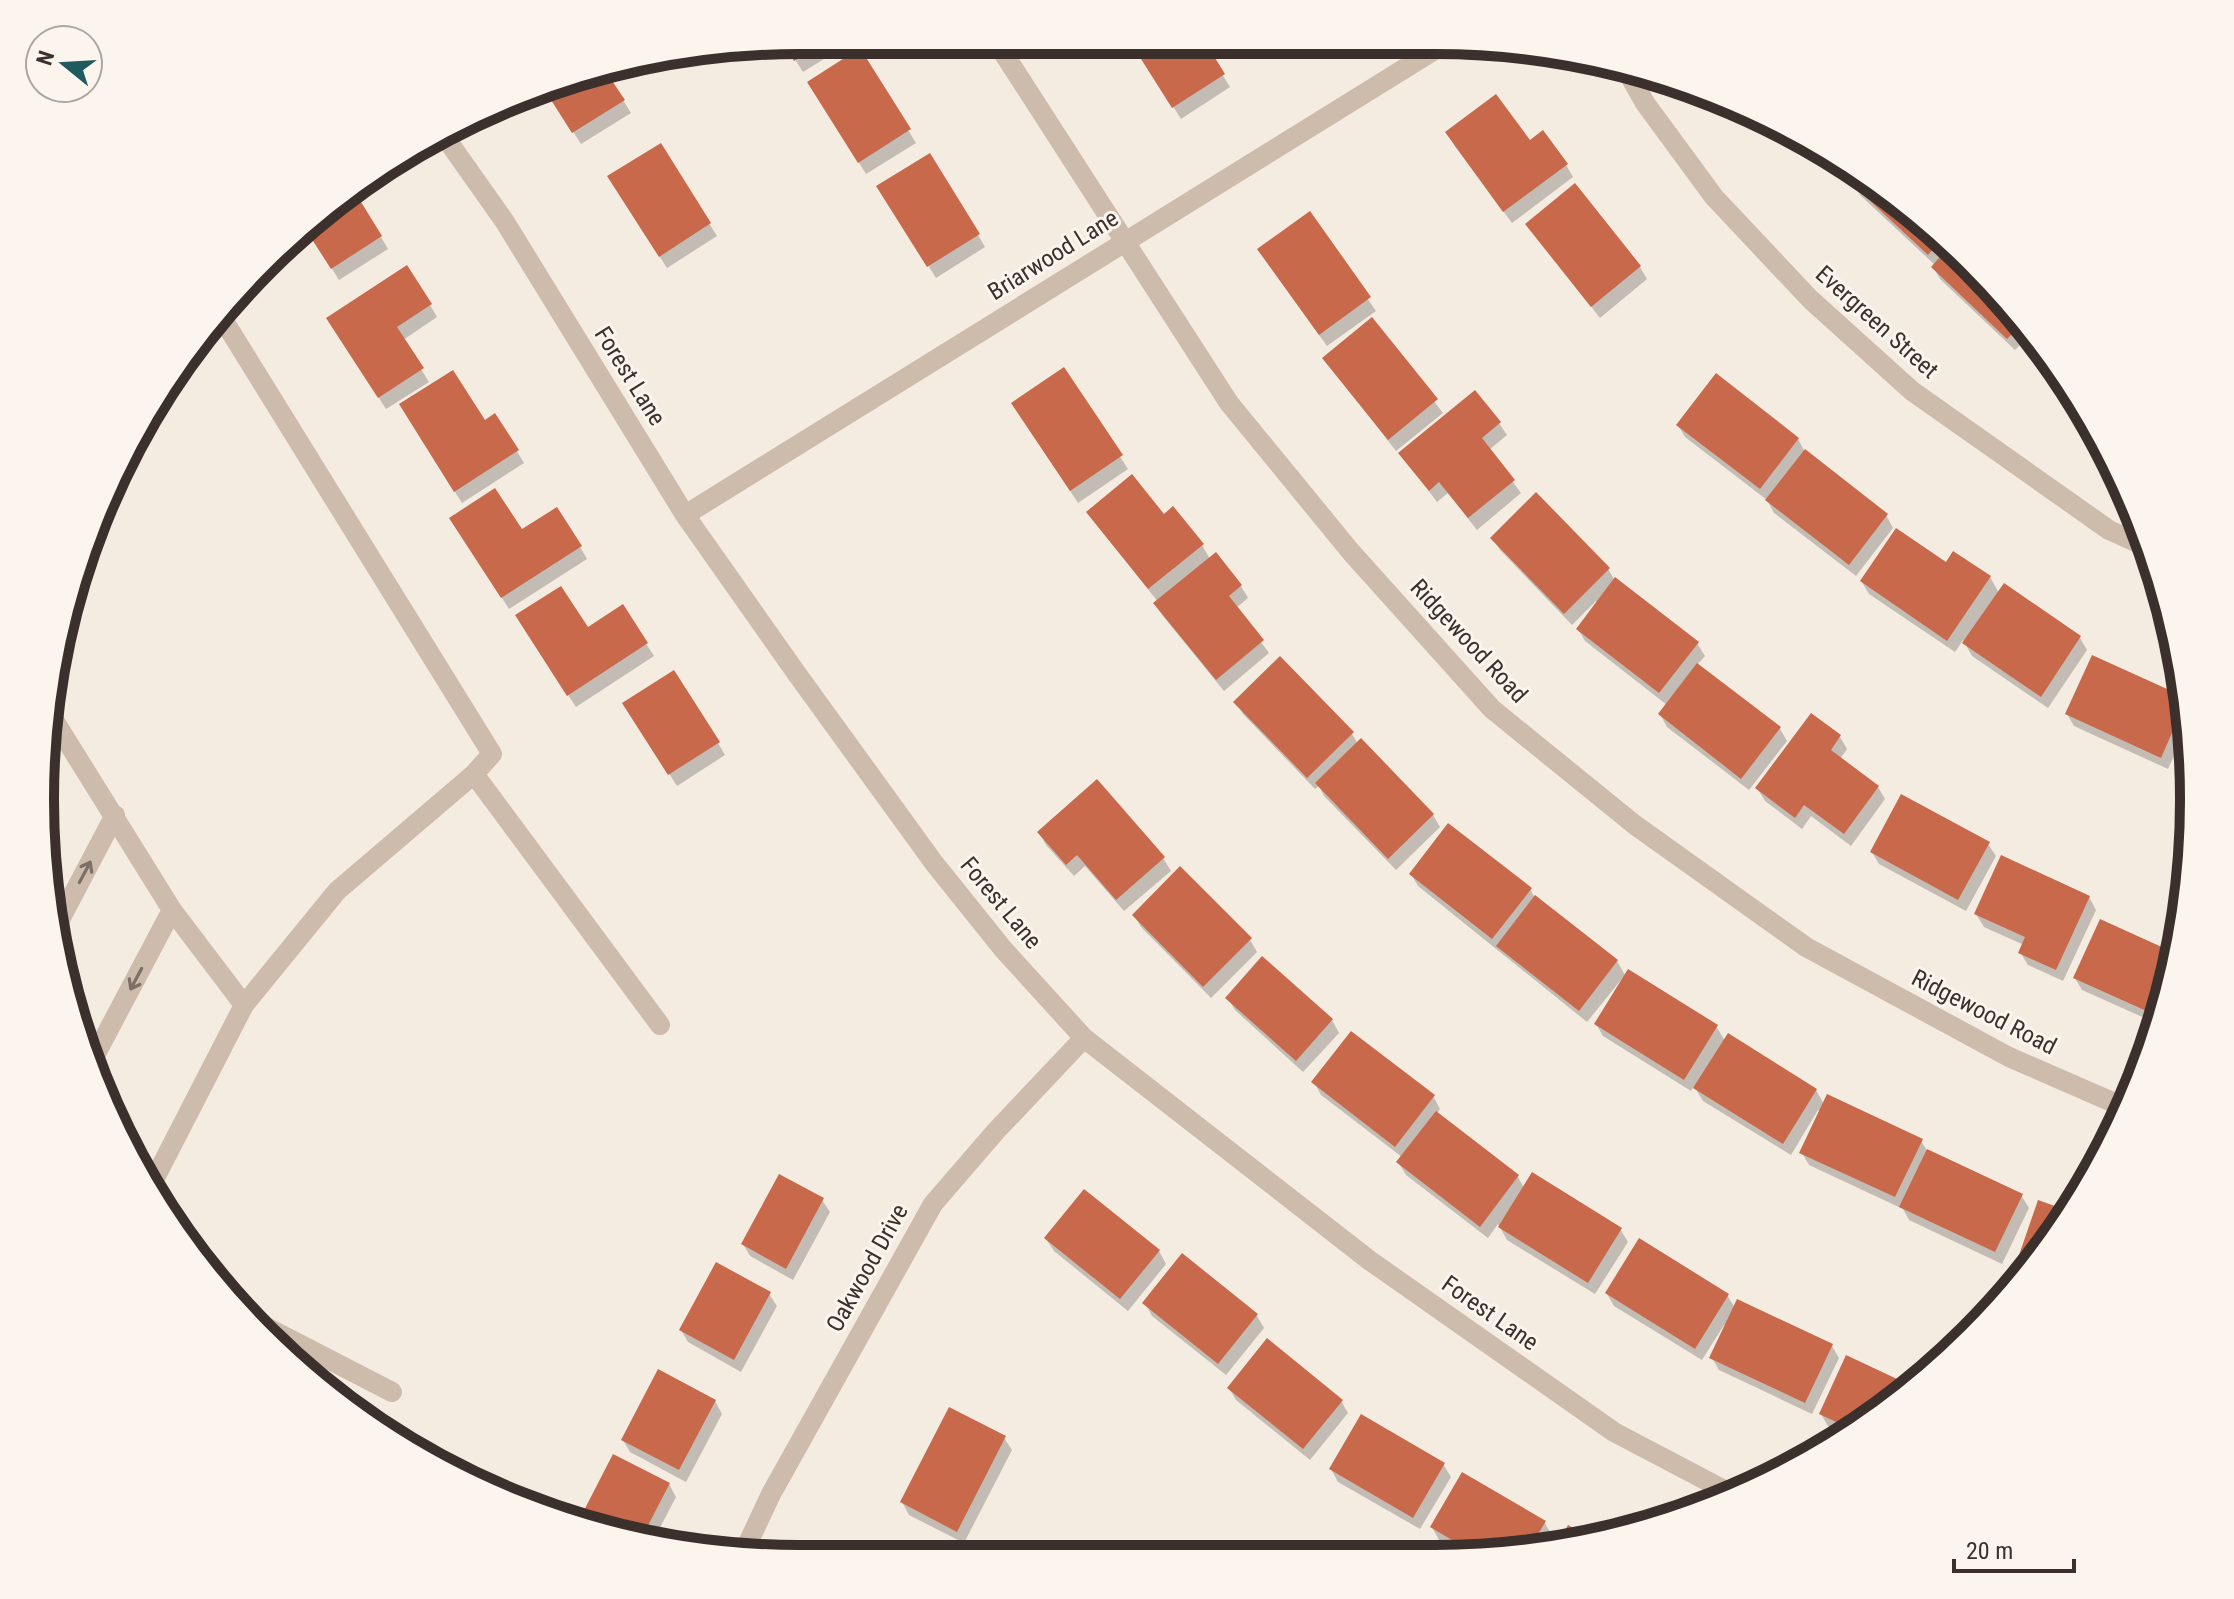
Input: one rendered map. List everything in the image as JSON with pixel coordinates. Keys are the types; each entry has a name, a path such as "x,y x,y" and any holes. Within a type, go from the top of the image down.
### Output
{"street":[{"name":"Ridgewood Road","path":"1004,54 1229,403 1351,552 1492,709 1635,825 1806,947 2009,1057 2115,1103"},
{"name":"Briarwood Lane","path":"685,515 1428,54"},
{"name":"Evergreen Street","path":"1632,81 1645,103 1714,197 1810,299 1912,391 2109,530 2133,541"},
{"name":"Forest Lane","path":"449,142 505,222 685,515 934,863 1003,949 1084,1038 1369,1260 1614,1432 1720,1488"},
{"path":"156,1176 244,1005 337,891 474,774 492,754 226,324"},
{"path":"58,729 115,815 172,910 244,1005"},
{"path":"474,774 660,1025"},
{"path":"63,914 115,815"},
{"path":"98,1050 172,910"},
{"name":"Oakwood Drive","path":"748,1543 771,1494 933,1204 996,1131 1084,1038"},
{"path":"279,1334 392,1392"}],"building":[{"path":"790,54 805,54 794,61"},
{"path":"851,54 864,54 911,129 858,163 807,82"},
{"path":"1138,54 1213,54 1225,74 1172,108"},
{"path":"610,78 625,100 572,133 550,98"},
{"path":"1496,94 1530,140 1543,130 1568,164 1503,212 1445,132"},
{"path":"661,143 711,223 659,257 607,176"},
{"path":"930,153 980,234 927,267 876,186"},
{"path":"1850,182 1888,208 1935,247 1928,255"},
{"path":"1575,183 1641,266 1591,307 1525,224"},
{"path":"359,199 382,236 331,269 310,237"},
{"path":"1310,211 1371,297 1319,335 1257,249"},
{"path":"1942,254 2014,332 2007,339 1931,267"},
{"path":"407,265 432,304 397,327 424,368 378,398 326,318"},
{"path":"1372,317 1438,399 1388,440 1322,358"},
{"path":"1064,367 1123,455 1070,491 1011,403"},
{"path":"453,370 485,420 495,413 519,450 454,492 399,404"},
{"path":"1716,373 1799,438 1760,489 1676,425"},
{"path":"1475,390 1501,422 1482,438 1515,480 1468,518 1439,482 1429,491 1398,453"},
{"path":"1805,449 1888,514 1849,565 1765,500"},
{"path":"1132,474 1164,514 1173,506 1204,544 1148,589 1086,512"},
{"path":"495,488 522,529 557,507 582,546 501,598 449,518"},
{"path":"1536,492 1610,568 1564,614 1490,538"},
{"path":"1896,528 1946,562 1953,551 1991,576 1947,641 1860,581"},
{"path":"1216,552 1242,585 1229,596 1264,640 1216,680 1153,603"},
{"path":"1615,577 1699,642 1659,693 1576,629"},
{"path":"2004,583 2081,636 2041,697 1962,643"},
{"path":"561,586 588,627 623,604 648,643 567,696 515,615"},
{"path":"2092,655 2172,691 2176,724 2161,758 2065,714"},
{"path":"1280,656 1354,732 1307,778 1233,702"},
{"path":"1697,663 1781,727 1741,779 1658,714"},
{"path":"674,670 720,742 668,775 622,703"},
{"path":"1811,713 1841,735 1831,750 1879,786 1844,834 1804,805 1795,818 1755,788"},
{"path":"1361,738 1434,814 1388,859 1315,783"},
{"path":"1097,779 1165,857 1116,900 1077,855 1066,865 1037,832"},
{"path":"1901,794 1990,842 1958,900 1870,852"},
{"path":"1448,823 1532,888 1492,939 1409,874"},
{"path":"2001,855 2090,896 2056,970 2018,953 2025,937 1974,914"},
{"path":"1180,866 1252,938 1203,987 1132,915"},
{"path":"1535,895 1618,960 1579,1011 1496,946"},
{"path":"2100,919 2165,949 2149,1012 2073,978"},
{"path":"1262,956 1333,1019 1296,1061 1225,998"},
{"path":"1628,969 1718,1025 1684,1080 1594,1024"},
{"path":"1351,1031 1435,1095 1395,1147 1311,1082"},
{"path":"1728,1033 1817,1089 1783,1144 1693,1088"},
{"path":"1827,1094 1923,1139 1895,1197 1799,1153"},
{"path":"1436,1111 1519,1175 1480,1227 1396,1162"},
{"path":"1927,1149 2023,1194 1995,1252 1899,1207"},
{"path":"1532,1172 1622,1228 1588,1283 1498,1227"},
{"path":"779,1174 824,1198 786,1269 741,1244"},
{"path":"1084,1189 1160,1250 1120,1299 1044,1238"},
{"path":"2038,1200 2058,1207 2026,1253 2017,1261"},
{"path":"1639,1238 1729,1294 1695,1349 1605,1293"},
{"path":"1182,1253 1258,1314 1218,1364 1142,1303"},
{"path":"716,1262 771,1292 734,1360 679,1330"},
{"path":"1737,1299 1833,1344 1805,1403 1709,1358"},
{"path":"1267,1338 1343,1400 1303,1449 1227,1388"},
{"path":"1846,1355 1901,1381 1841,1424 1819,1414"},
{"path":"658,1369 716,1400 679,1470 621,1440"},
{"path":"949,1407 1006,1436 957,1532 900,1502"},
{"path":"1361,1414 1445,1463 1413,1518 1329,1469"},
{"path":"613,1454 670,1483 646,1529 583,1512"},
{"path":"1462,1472 1546,1521 1535,1538 1483,1543 1459,1544 1430,1527"},
{"path":"1568,1525 1579,1531 1563,1534"}]}
